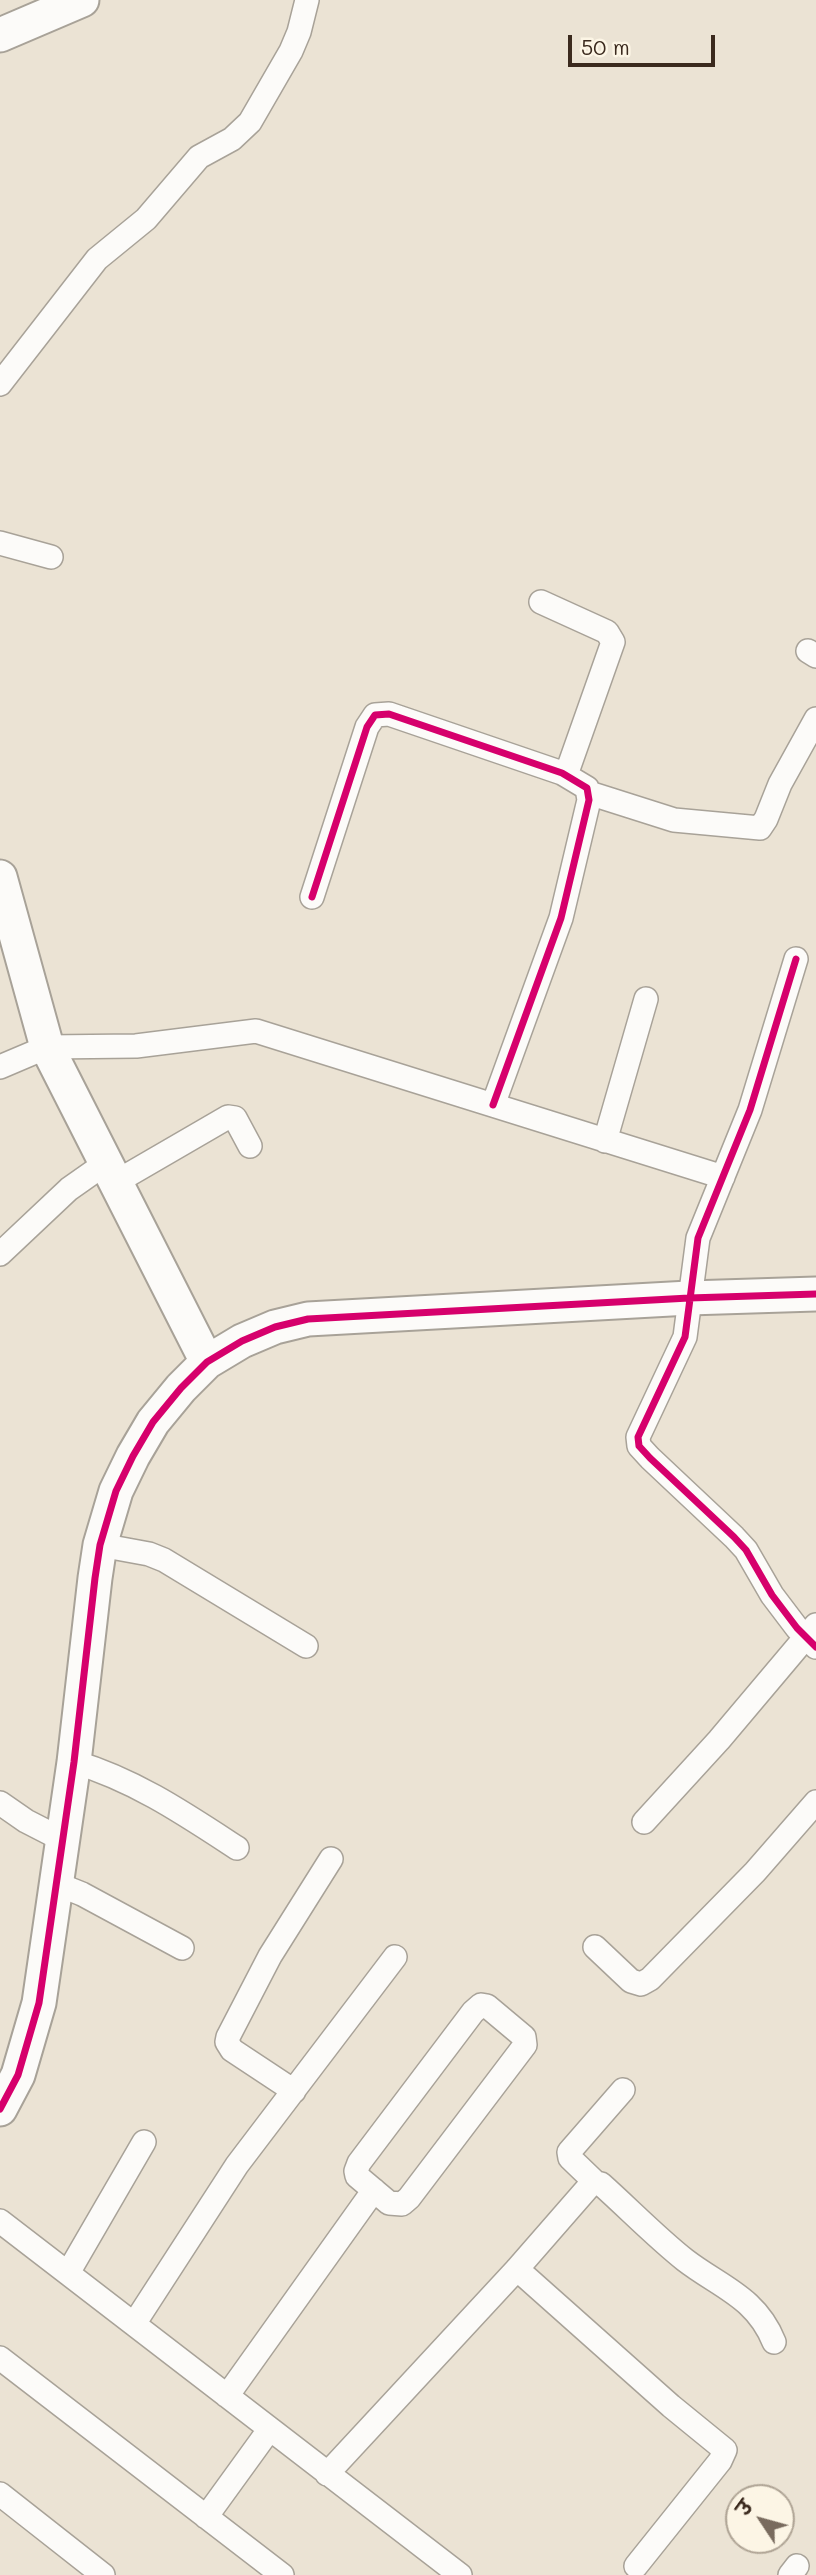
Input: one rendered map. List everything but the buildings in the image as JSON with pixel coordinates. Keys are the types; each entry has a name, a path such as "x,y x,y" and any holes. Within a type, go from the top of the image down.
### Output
{"street":[{"path":"0,35 82,0"},
{"path":"0,384 97,260 146,219 199,157 232,139 250,122 291,51 299,33 307,0"},
{"path":"0,543 51,556"},
{"path":"541,602 607,632 613,642 566,775"},
{"path":"312,897 367,727 375,715 388,714 566,775 583,784 589,793 674,820 760,828 780,784 816,719"},
{"path":"493,1105 569,892 589,793"},
{"path":"3,891 47,1047 206,1362"},
{"path":"643,1822 812,1636 772,1595 746,1550 639,1446 638,1437 685,1337 698,1238 750,1110 796,958"},
{"path":"605,1140 646,999"},
{"path":"0,1067 47,1047 136,1045 256,1031 723,1177"},
{"path":"0,1255 69,1189 228,1117 235,1118 250,1146"},
{"path":"0,2109 18,2076 70,1889 63,1840 87,1766 115,1548 116,1491 132,1456 153,1422 206,1362 264,1332 308,1319 688,1309 816,1294"},
{"path":"115,1548 164,1560 306,1646"},
{"path":"87,1766 168,1802 237,1848"},
{"path":"595,1947 631,1981 641,1984 755,1872 816,1802"},
{"path":"0,1803 26,1821 63,1840"},
{"path":"294,2091 232,2050 228,2037 270,1956 331,1859"},
{"path":"70,1889 181,1948"},
{"path":"134,2324 237,2165 396,1957"},
{"path":"481,2005 487,2006 524,2037 525,2045 409,2198 402,2204 395,2205 374,2190 357,2176 359,2164 473,2012 481,2005"},
{"path":"623,2090 569,2152 570,2158 685,2260 742,2298 760,2315 774,2342"},
{"path":"68,2273 144,2143"},
{"path":"327,2474 517,2269 586,2188 596,2183"},
{"path":"227,2396 374,2190"},
{"path":"0,2221 460,2575"},
{"path":"517,2269 671,2406 725,2450 720,2461 636,2566"},
{"path":"0,2358 282,2575"},
{"path":"206,2517 270,2430"},
{"path":"0,2494 103,2575"}],"cycle path":[{"path":"312,897 367,727 375,715 389,714 562,773 587,788 589,800 561,918 493,1105"},
{"path":"796,959 750,1110 698,1238 685,1337 638,1437 639,1446 650,1458 746,1550 772,1595 797,1628 816,1647"},
{"path":"0,2109 18,2075 39,2003 74,1762 100,1545 116,1491 133,1456 153,1422 207,1362 242,1341 275,1327 308,1319 689,1298 816,1294"}]}
